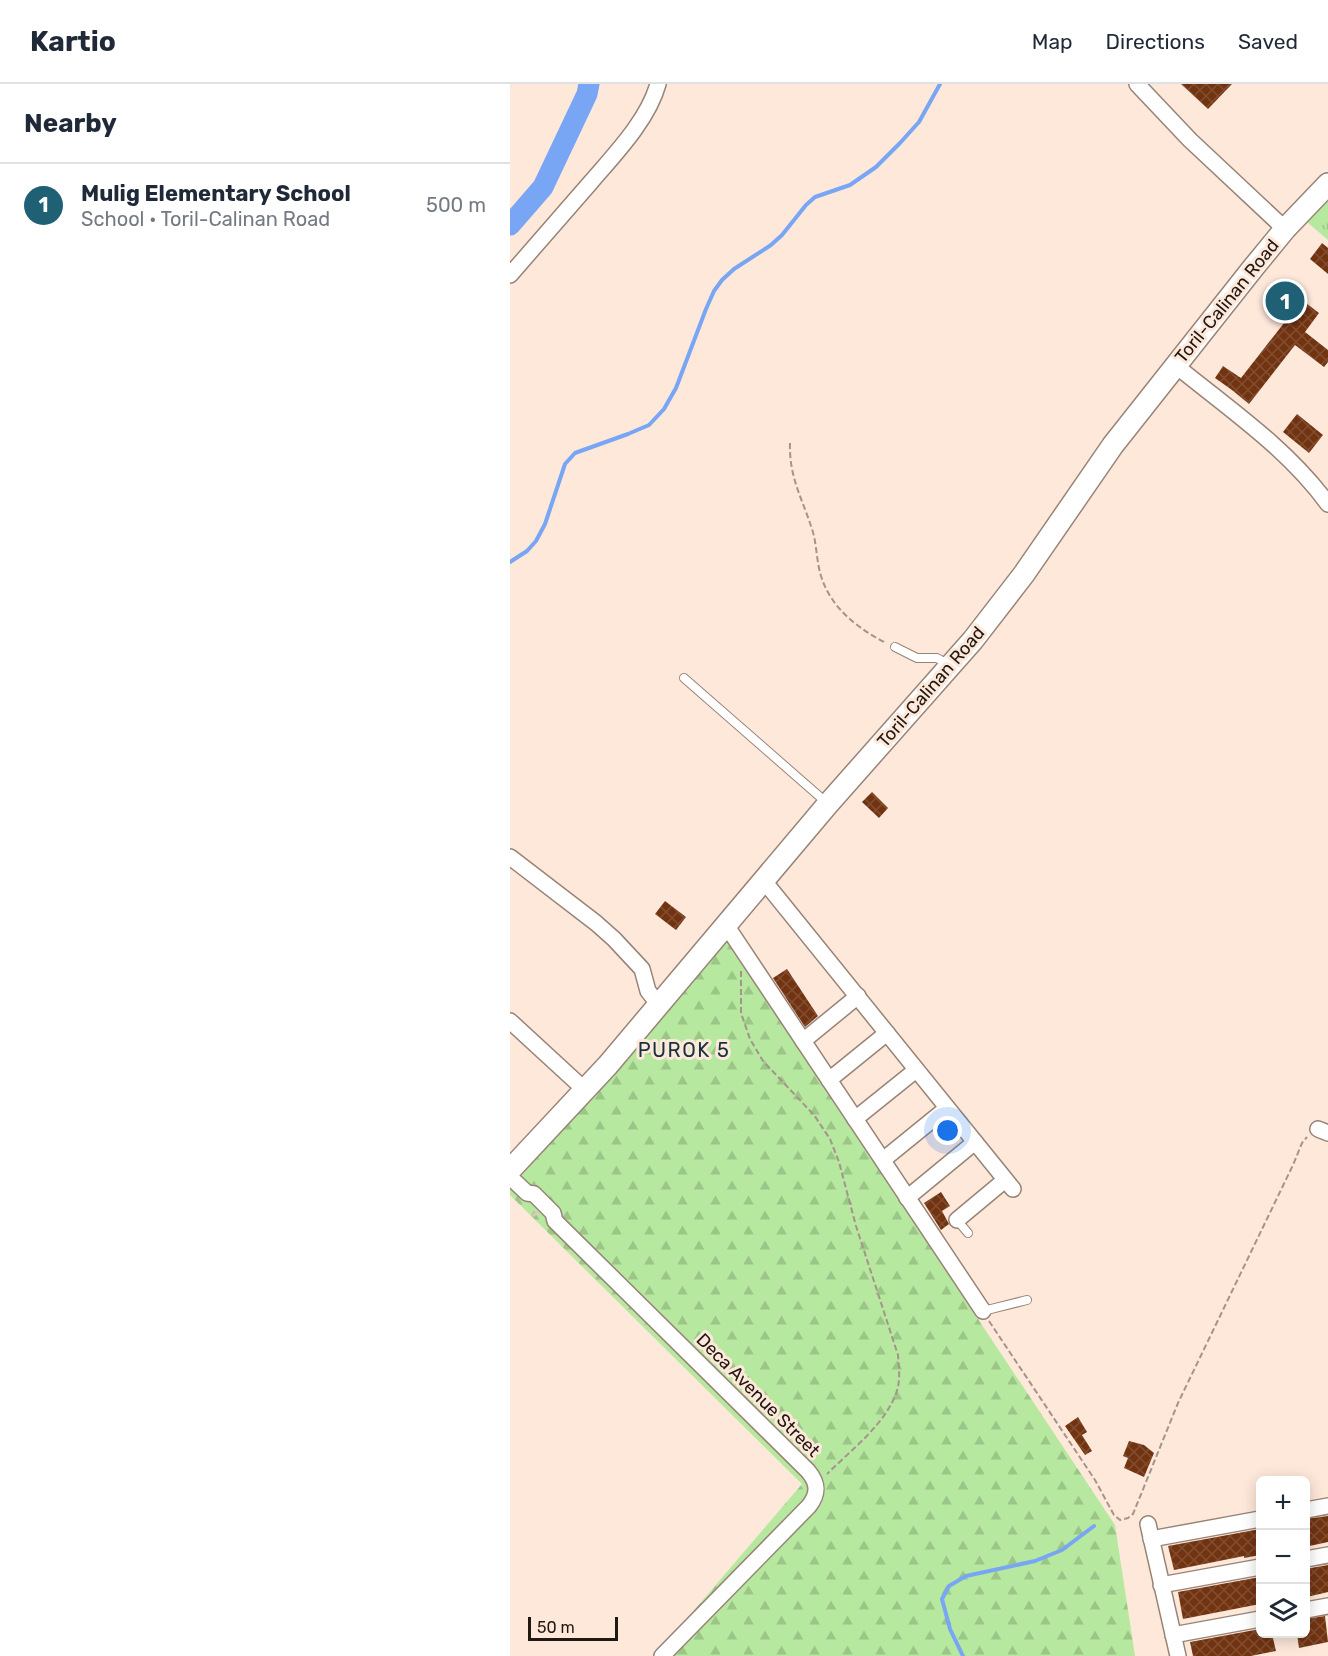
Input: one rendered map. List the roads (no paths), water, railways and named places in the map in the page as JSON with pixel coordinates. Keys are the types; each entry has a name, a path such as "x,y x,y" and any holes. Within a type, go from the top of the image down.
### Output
{"main road":[{"name":"Toril-Calinan Road","path":"512,1166 585,1090 995,612 1113,445 1175,365 1285,229 1328,184"}],"street":[{"path":"510,275 621,147 639,123 658,84"},
{"path":"1137,84 1190,140 1285,229"},
{"path":"1175,365 1278,448 1328,504"},
{"path":"510,857 614,939 642,969 648,991 659,1005"},
{"path":"764,881 1009,1185 957,1220"},
{"path":"726,925 983,1311"},
{"path":"803,1041 858,996"},
{"path":"510,1021 585,1090"},
{"path":"829,1080 887,1033"},
{"path":"855,1119 916,1070"},
{"path":"883,1160 947,1108"},
{"path":"907,1198 975,1142"},
{"name":"Deca Avenue Street","path":"512,1166 528,1201 541,1208 547,1220 555,1221 808,1471 816,1483 816,1495 809,1506 662,1656"},
{"path":"1310,1509 1328,1506"},
{"path":"1178,1656 1149,1531 1256,1519"},
{"path":"1310,1558 1328,1555"},
{"path":"1161,1585 1256,1568"},
{"path":"1310,1609 1328,1606"},
{"path":"1173,1635 1256,1620"}],"lane":[{"path":"895,648 917,658 937,658 950,666"},
{"path":"684,678 828,804"},
{"path":"957,1220 968,1233"},
{"path":"983,1311 1027,1300"}],"waterway":[{"path":"510,225 543,187 587,94 589,84"},
{"path":"510,562 527,551 536,541 545,524 565,464 575,453 649,425 664,409 676,388 714,291 722,280 734,269 771,245 815,197 850,185 876,167 919,122 940,84"},
{"path":"963,1656 950,1629 942,1599 949,1586 966,1576 1035,1561 1062,1550 1094,1526"}],"place":[{"name":"Mulig Elementary School","path":"1285,301"}],"district":[{"name":"PUROK 5","path":"684,1050"}]}
